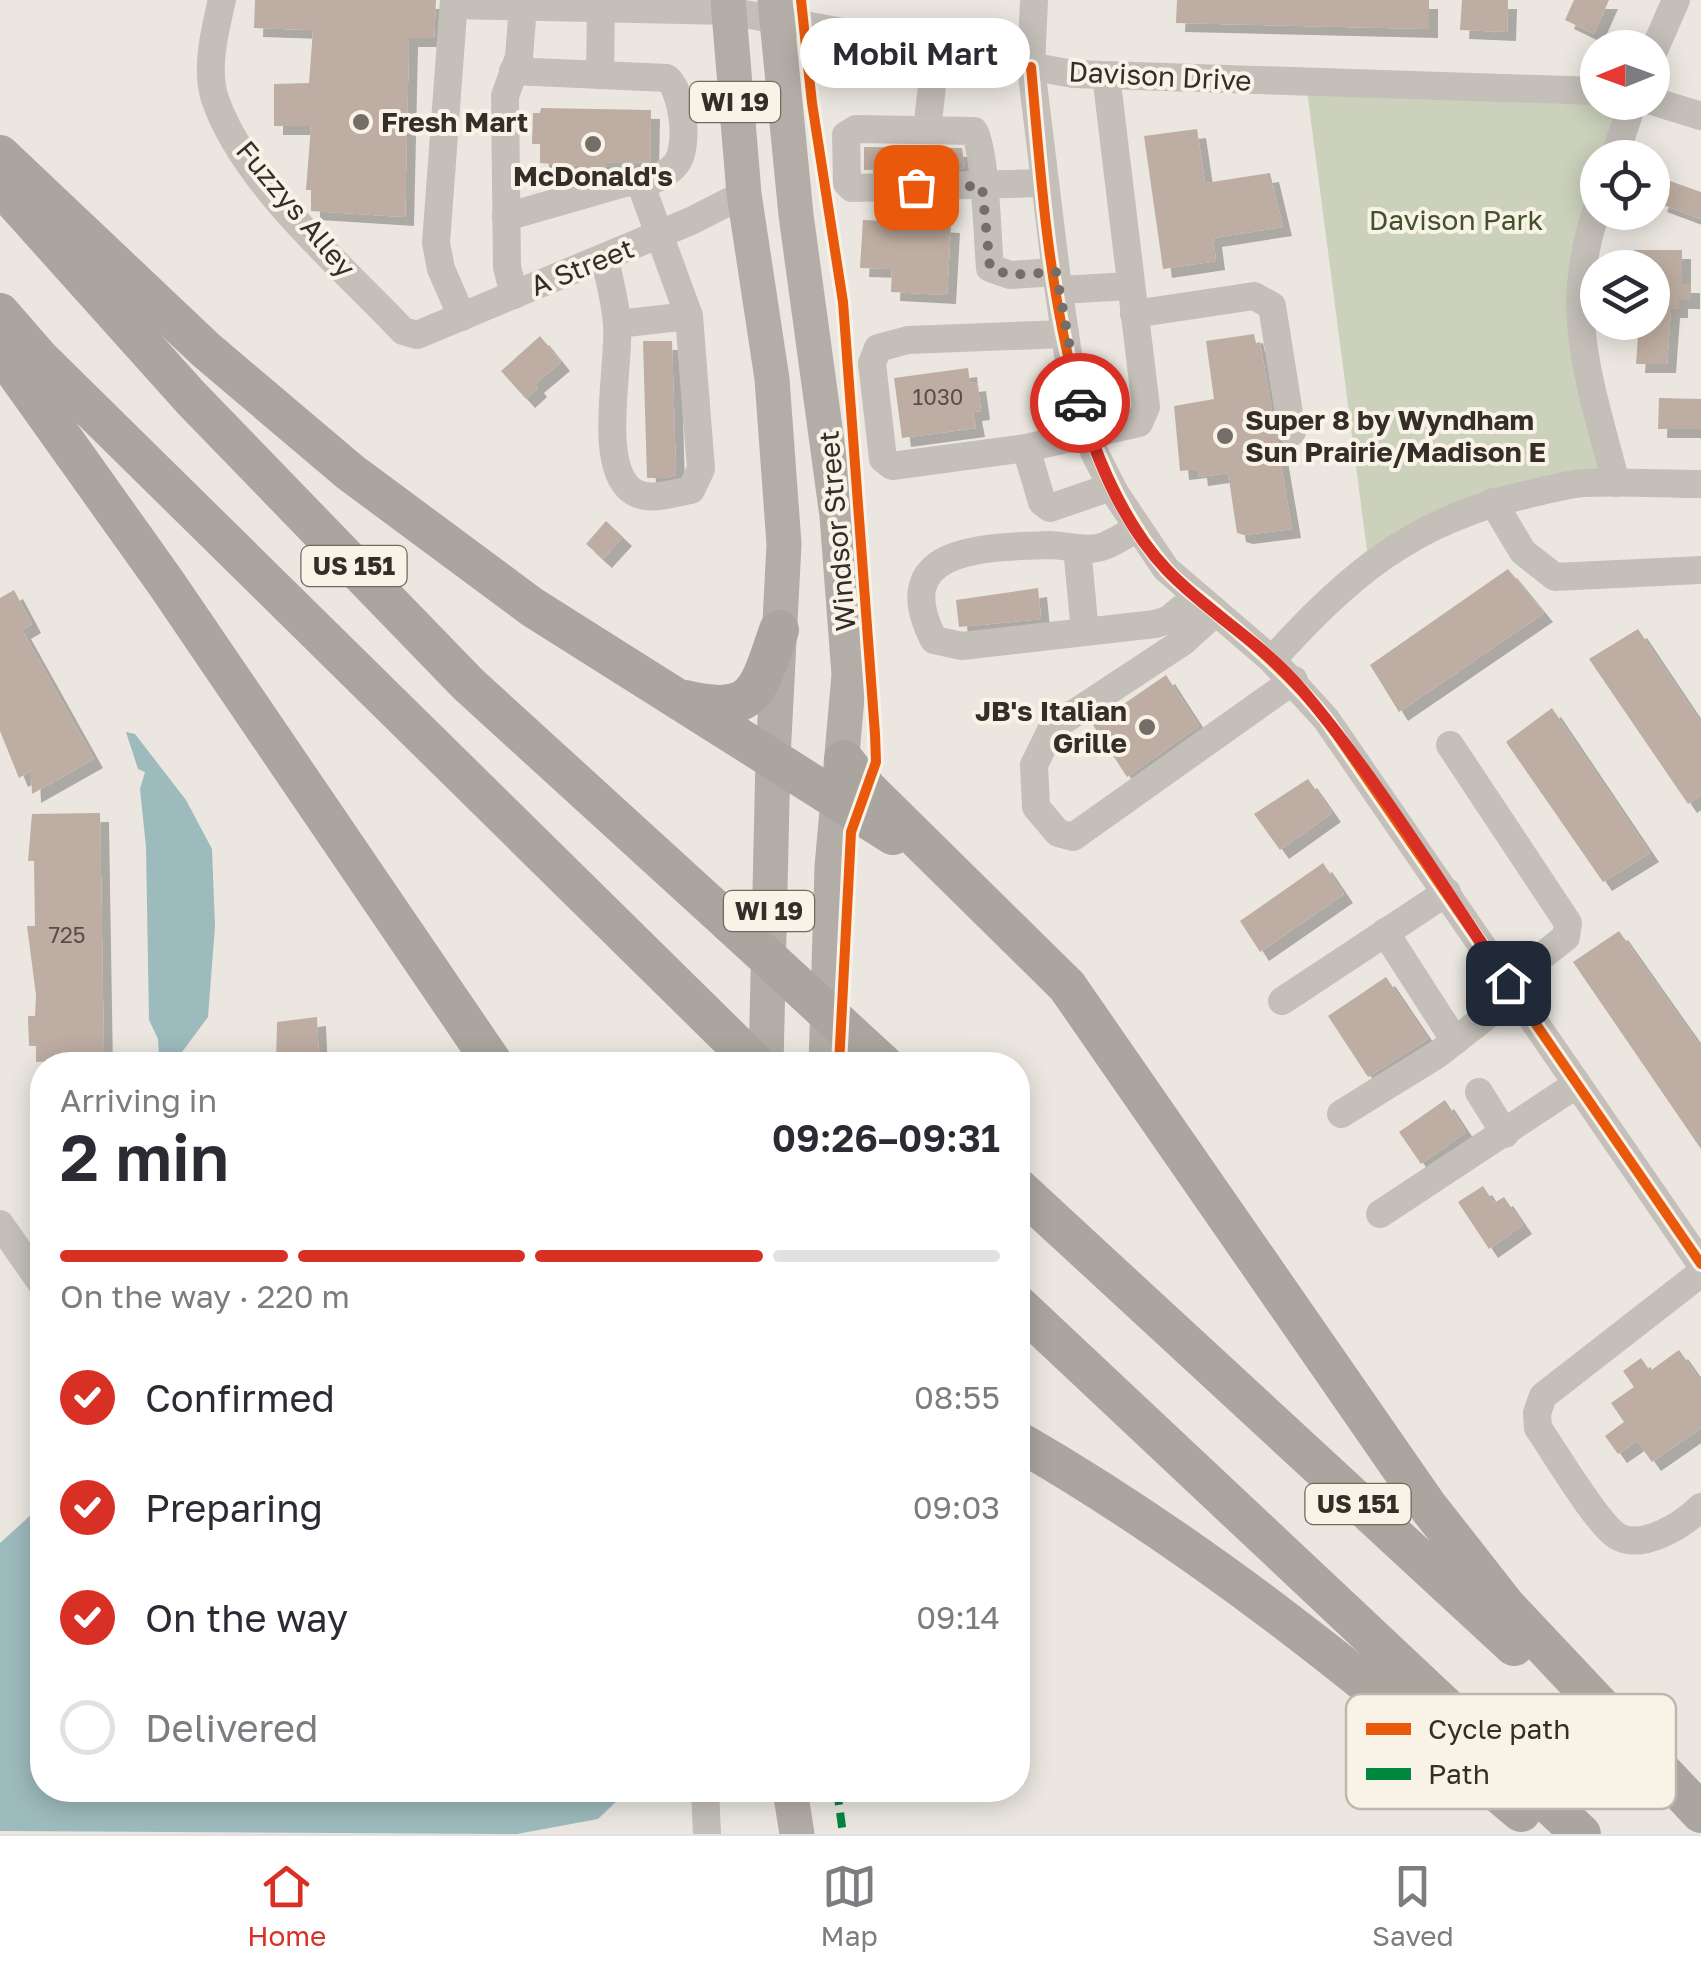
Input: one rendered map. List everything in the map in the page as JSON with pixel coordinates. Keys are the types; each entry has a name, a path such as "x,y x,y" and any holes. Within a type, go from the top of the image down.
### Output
{"highway":[{"path":"0,155 206,350 350,472 532,607 841,805 954,871"},
{"name":"US 151","path":"0,184 190,398 468,684 870,1052"},
{"name":"US 151","path":"0,313 40,359 743,1052"},
{"path":"0,350 166,583 485,1052"},
{"path":"672,697 718,708 741,702 763,676 779,630"},
{"path":"844,760 867,789 1068,986 1426,1504 1506,1606 1588,1694"},
{"name":"US 151","path":"1030,1199 1569,1694"},
{"name":"US 151","path":"1030,1316 1432,1694"},
{"path":"1030,1450 1200,1556 1381,1694"},
{"path":"1676,1788 1701,1815"},
{"name":"US 151","path":"1676,1792 1701,1815"},
{"path":"1517,1809 1546,1834"},
{"name":"US 151","path":"1554,1809 1581,1834"}],"main road":[{"name":"Windsor Street","path":"728,6 744,194 773,398 784,544 773,758 766,1052"},
{"name":"Windsor Street","path":"776,11 796,215 837,516 850,675 841,805 832,867 826,1052"},
{"path":"792,1802 797,1834"},
{"path":"812,1802 813,1834"}],"street":[{"name":"Fuzzys Alley","path":"222,0 213,36 214,97 243,153 294,216 404,331 417,335"},
{"path":"1034,0 1032,67 1071,375 1088,431 1112,486 1166,569 1294,680 1326,719 1701,1264"},
{"path":"1663,30 1676,0"},
{"path":"454,3 436,244 441,269 462,316"},
{"name":"Davison Drive","path":"454,3 600,8 728,6 776,11 936,51 1106,75 1580,89"},
{"path":"514,295 506,267 505,96 519,57 523,6"},
{"path":"600,8 600,76"},
{"path":"927,130 936,51"},
{"path":"506,217 615,185 642,185 675,166 681,155 676,85 667,78 513,71"},
{"path":"1065,334 908,340 878,348 872,363 883,459 892,466 1026,448 1088,431 1127,428 1138,423 1146,407 1106,75"},
{"path":"1670,107 1701,116"},
{"path":"1044,183 982,186 852,188 847,183 846,136 856,129 974,131 982,186 990,268 1132,300 1254,296 1272,306 1292,432"},
{"path":"604,258 617,324 612,444 616,468 632,490 650,497 691,490 701,469 689,316 642,185"},
{"name":"A Street","path":"417,335 661,234 744,194"},
{"path":"1591,230 1578,278 1578,320 1616,483"},
{"path":"617,324 689,316"},
{"path":"1026,448 1042,502 1050,508 1112,486"},
{"path":"1272,660 1324,601 1392,547 1448,518 1493,502 1581,483 1701,484"},
{"path":"1493,502 1523,552 1555,577 1701,570"},
{"path":"1138,528 1098,548 1051,545 948,556 928,568 921,586 927,626 934,640 946,644 1155,624 1207,604"},
{"path":"1077,548 1085,632"},
{"path":"1207,604 1184,640 1052,728 1034,765 1036,807 1058,832 1073,836 1103,818 1294,680"},
{"path":"1341,1114 1455,1041 1566,937 1568,923 1450,746"},
{"path":"1282,1001 1446,892"},
{"path":"1385,932 1455,1041"},
{"path":"1380,1214 1578,1084"},
{"path":"1479,1092 1505,1134"},
{"path":"0,1224 30,1267"},
{"path":"1701,1273 1543,1396 1537,1413 1538,1428 1612,1533 1636,1540 1662,1533 1687,1522 1701,1508"},
{"path":"705,1802 706,1834"}],"green space":[{"name":"Davison Park","path":"1306,83 1580,100 1580,120 1627,120 1620,140 1580,140 1580,230 1591,230 1585,250 1580,250 1580,340 1589,340 1616,483 1581,483 1369,566"}],"water":[{"path":"126,732 135,734 186,800 212,849 215,926 208,1017 182,1052 159,1052 158,1039 149,1020 146,847 140,789 145,772 138,769"},
{"path":"30,1516 30,1802 616,1802 598,1819 517,1834 0,1831 0,1543"}],"building":[{"path":"255,0 436,0 434,38 409,38 405,217 311,211 311,190 306,190 311,126 274,126 274,84 309,83 313,30 254,28"},
{"path":"1177,0 1429,0 1429,29 1176,23"},
{"path":"1462,0 1508,0 1507,32 1460,30"},
{"path":"1574,0 1609,0 1596,30 1586,30 1565,20"},
{"name":"McDonald's","path":"541,108 651,110 650,162 606,163 606,170 578,178 579,166 540,163 540,144 532,144 533,113 540,113"},
{"path":"1197,129 1205,183 1270,173 1283,227 1213,238 1216,261 1163,269 1144,136"},
{"path":"864,147 962,148 965,168 864,170"},
{"path":"1670,181 1701,192 1701,219 1670,207"},
{"path":"863,220 951,224 947,295 891,292 892,269 860,268"},
{"path":"1670,250 1682,250 1682,284 1691,284 1691,300 1679,300 1679,309 1671,309 1670,323"},
{"name":"Super 8 by Wyndham Sun Prairie/Madison E","path":"1254,334 1256,343 1260,342 1292,529 1244,535 1237,533 1228,473 1199,477 1198,469 1180,471 1174,406 1214,399 1206,341"},
{"path":"540,336 561,362 535,384 538,388 526,399 501,371"},
{"path":"1638,340 1669,340 1667,364 1636,364"},
{"path":"643,341 672,341 676,475 665,478 647,478"},
{"path":"968,368 970,383 977,382 981,411 973,412 976,428 902,438 894,378"},
{"path":"1659,398 1701,399 1701,429 1658,429"},
{"path":"606,521 623,537 603,559 586,544"},
{"path":"1508,569 1544,613 1399,712 1370,665"},
{"path":"1038,588 1041,619 959,627 956,600"},
{"path":"14,590 32,624 22,630 94,759 32,794 31,771 19,778 0,731 0,598"},
{"path":"1638,629 1701,723 1701,795 1688,804 1589,659"},
{"name":"JB's Italian Grille","path":"1166,675 1199,726 1127,777 1093,725"},
{"path":"1552,708 1650,853 1603,882 1506,742"},
{"path":"1308,779 1332,813 1280,850 1254,814"},
{"path":"100,813 104,1052 36,1052 36,1046 29,1046 28,1016 35,1016 36,995 27,926 35,926 34,861 28,861 32,814"},
{"path":"1323,863 1344,894 1260,952 1240,921"},
{"path":"1619,931 1701,1047 1701,1149 1573,962"},
{"path":"1386,977 1428,1039 1368,1077 1328,1016"},
{"path":"317,1017 318,1052 276,1052 277,1022"},
{"path":"1445,1100 1466,1132 1421,1164 1399,1132"},
{"path":"1483,1186 1494,1203 1504,1197 1523,1225 1489,1249 1458,1202"},
{"path":"1679,1350 1701,1381 1701,1428 1652,1462 1637,1441 1618,1454 1605,1436 1624,1422 1611,1403 1634,1387 1623,1371 1641,1358 1650,1371"}],"marked path":[{"path":"839,1802 843,1834"}],"cycle path":[{"path":"801,0 812,103 843,302 875,734 876,762 851,832 840,1052"},
{"path":"1031,67 1043,196 1062,330 1078,395 1100,458 1128,516 1165,568 1260,650 1326,719 1701,1264"}],"way so far":[{"path":"916,187 982,186 990,268 998,274 1010,275 1056,272 1071,375 1080,403"}],"place":[{"name":"Fresh Mart","path":"361,122"},
{"name":"McDonald's","path":"593,144"},
{"name":"Mobil Mart","path":"916,187"},
{"name":"Super 8 by Wyndham Sun Prairie/Madison E","path":"1225,436"},
{"name":"JB's Italian Grille","path":"1147,727"}],"route":[{"path":"1080,403 1094,452 1115,493 1166,569 1272,660 1313,702 1508,983"}]}
